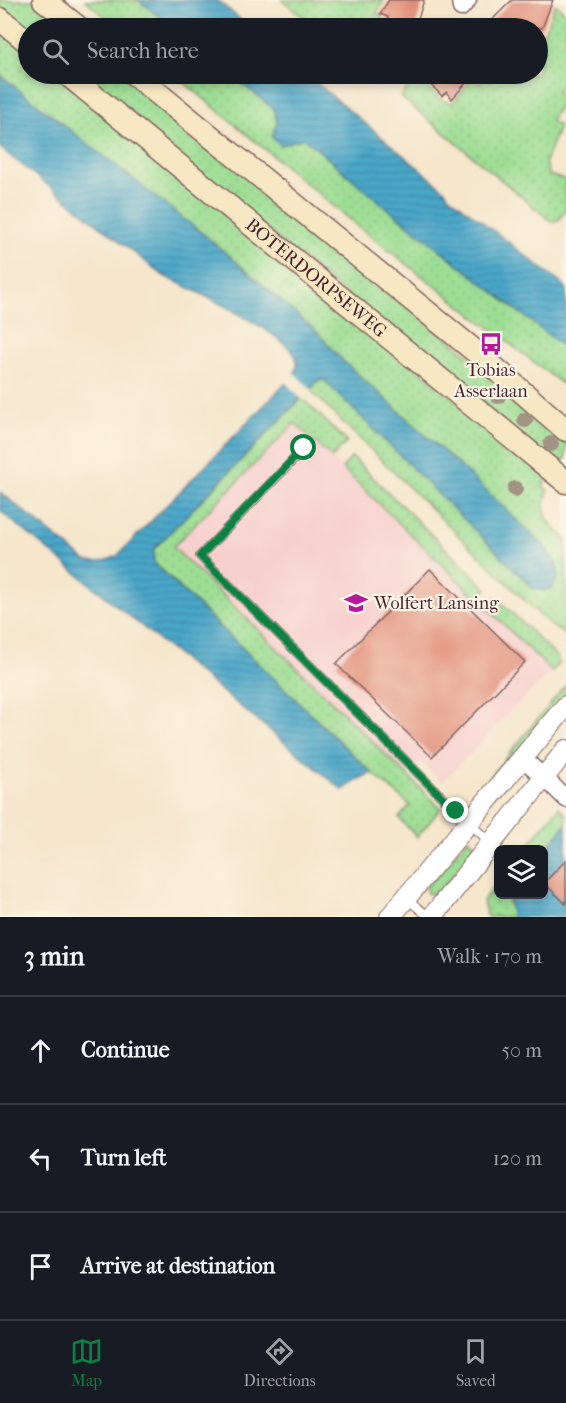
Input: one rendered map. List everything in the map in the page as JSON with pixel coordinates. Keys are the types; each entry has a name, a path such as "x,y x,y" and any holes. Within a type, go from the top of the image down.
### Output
{"main road":[{"path":"44,0 66,18"},
{"path":"0,19 18,34"},
{"name":"BOTERDORPSEWEG","path":"79,84 566,482"},
{"path":"146,84 481,356 566,430"}],"street":[{"path":"460,0 460,8 468,0"},
{"path":"390,917 566,706"},
{"path":"430,917 566,750"},
{"path":"522,758 566,799"}],"lane":[{"path":"304,448 200,556 491,843"},
{"path":"406,898 430,917"}],"shaded area":[{"name":"Wolfert Lansing","path":"295,423 551,671 442,782 421,762 407,775 173,547"}],"green space":[{"path":"0,0 36,0 58,18 18,18 18,22 0,10"},
{"path":"85,0 138,0 161,18 107,18"},
{"path":"282,0 384,0 377,13 383,18 304,18"},
{"path":"555,4 566,13 566,65 562,71 566,78 557,93 563,99 551,121 559,126 545,162 549,175 566,180 566,210 559,220 552,222 401,97 410,84 425,84 441,100 453,103 468,84 548,84 548,22"},
{"path":"0,28 18,43 18,84 68,84 550,477 543,486 548,491 545,513 554,529 566,539 566,635 549,624 310,390 318,381 324,380 533,588 558,572 557,565 544,546 458,464 343,361 316,331 206,236 0,75"},
{"path":"89,84 138,84 566,435 566,458 558,468"},
{"path":"186,84 243,84 274,109 277,122 272,137 281,145 304,138 382,204 566,349 566,387 360,228"},
{"path":"302,398 347,442 332,458 295,423 173,547 441,808 417,837 399,818 410,805 372,773 154,562 154,549"},
{"path":"352,457 487,589 477,599 342,468"},
{"path":"496,597 558,658 559,663 552,672 486,607"},
{"path":"566,685 566,694 493,782 490,777"},
{"path":"559,807 566,814 566,824 548,847 548,845 528,845"},
{"path":"469,838 478,848 441,890 433,894 427,893 426,887"},
{"path":"494,886 494,899 509,899 512,917 487,917 483,901"}],"water":[{"path":"138,0 217,0 239,18 161,18"},
{"path":"0,75 206,236 316,331 343,361 458,464 544,546 557,565 558,579 552,588 542,591 533,588 324,380 318,381 154,549 154,563 372,773 343,790 0,511 0,492 86,561 102,561 117,556 285,384 295,372 297,360 287,346 274,335 194,290 164,276 0,148"},
{"path":"243,84 318,84 448,195 566,287 566,349 382,204 304,138 281,145 272,137 277,122 274,109"},
{"path":"566,824 566,859 548,879 548,847"},
{"path":"548,887 566,904 566,917 512,917 509,899 548,899"}],"pier":[{"path":"292,371 313,391 304,401 284,381"}],"building":[{"path":"389,0 424,0 418,18 388,18 380,14"},
{"path":"512,0 553,0 546,18 494,18"},
{"path":"430,84 465,84 452,99 446,92 442,96"},
{"path":"430,569 525,662 432,757 336,664"},
{"path":"566,860 566,904 548,887 548,879"}],"place":[{"name":"Tobias Asserlaan","path":"491,344"},
{"name":"Wolfert Lansing","path":"356,603"}],"route":[{"path":"304,448 200,556 456,811"}]}
